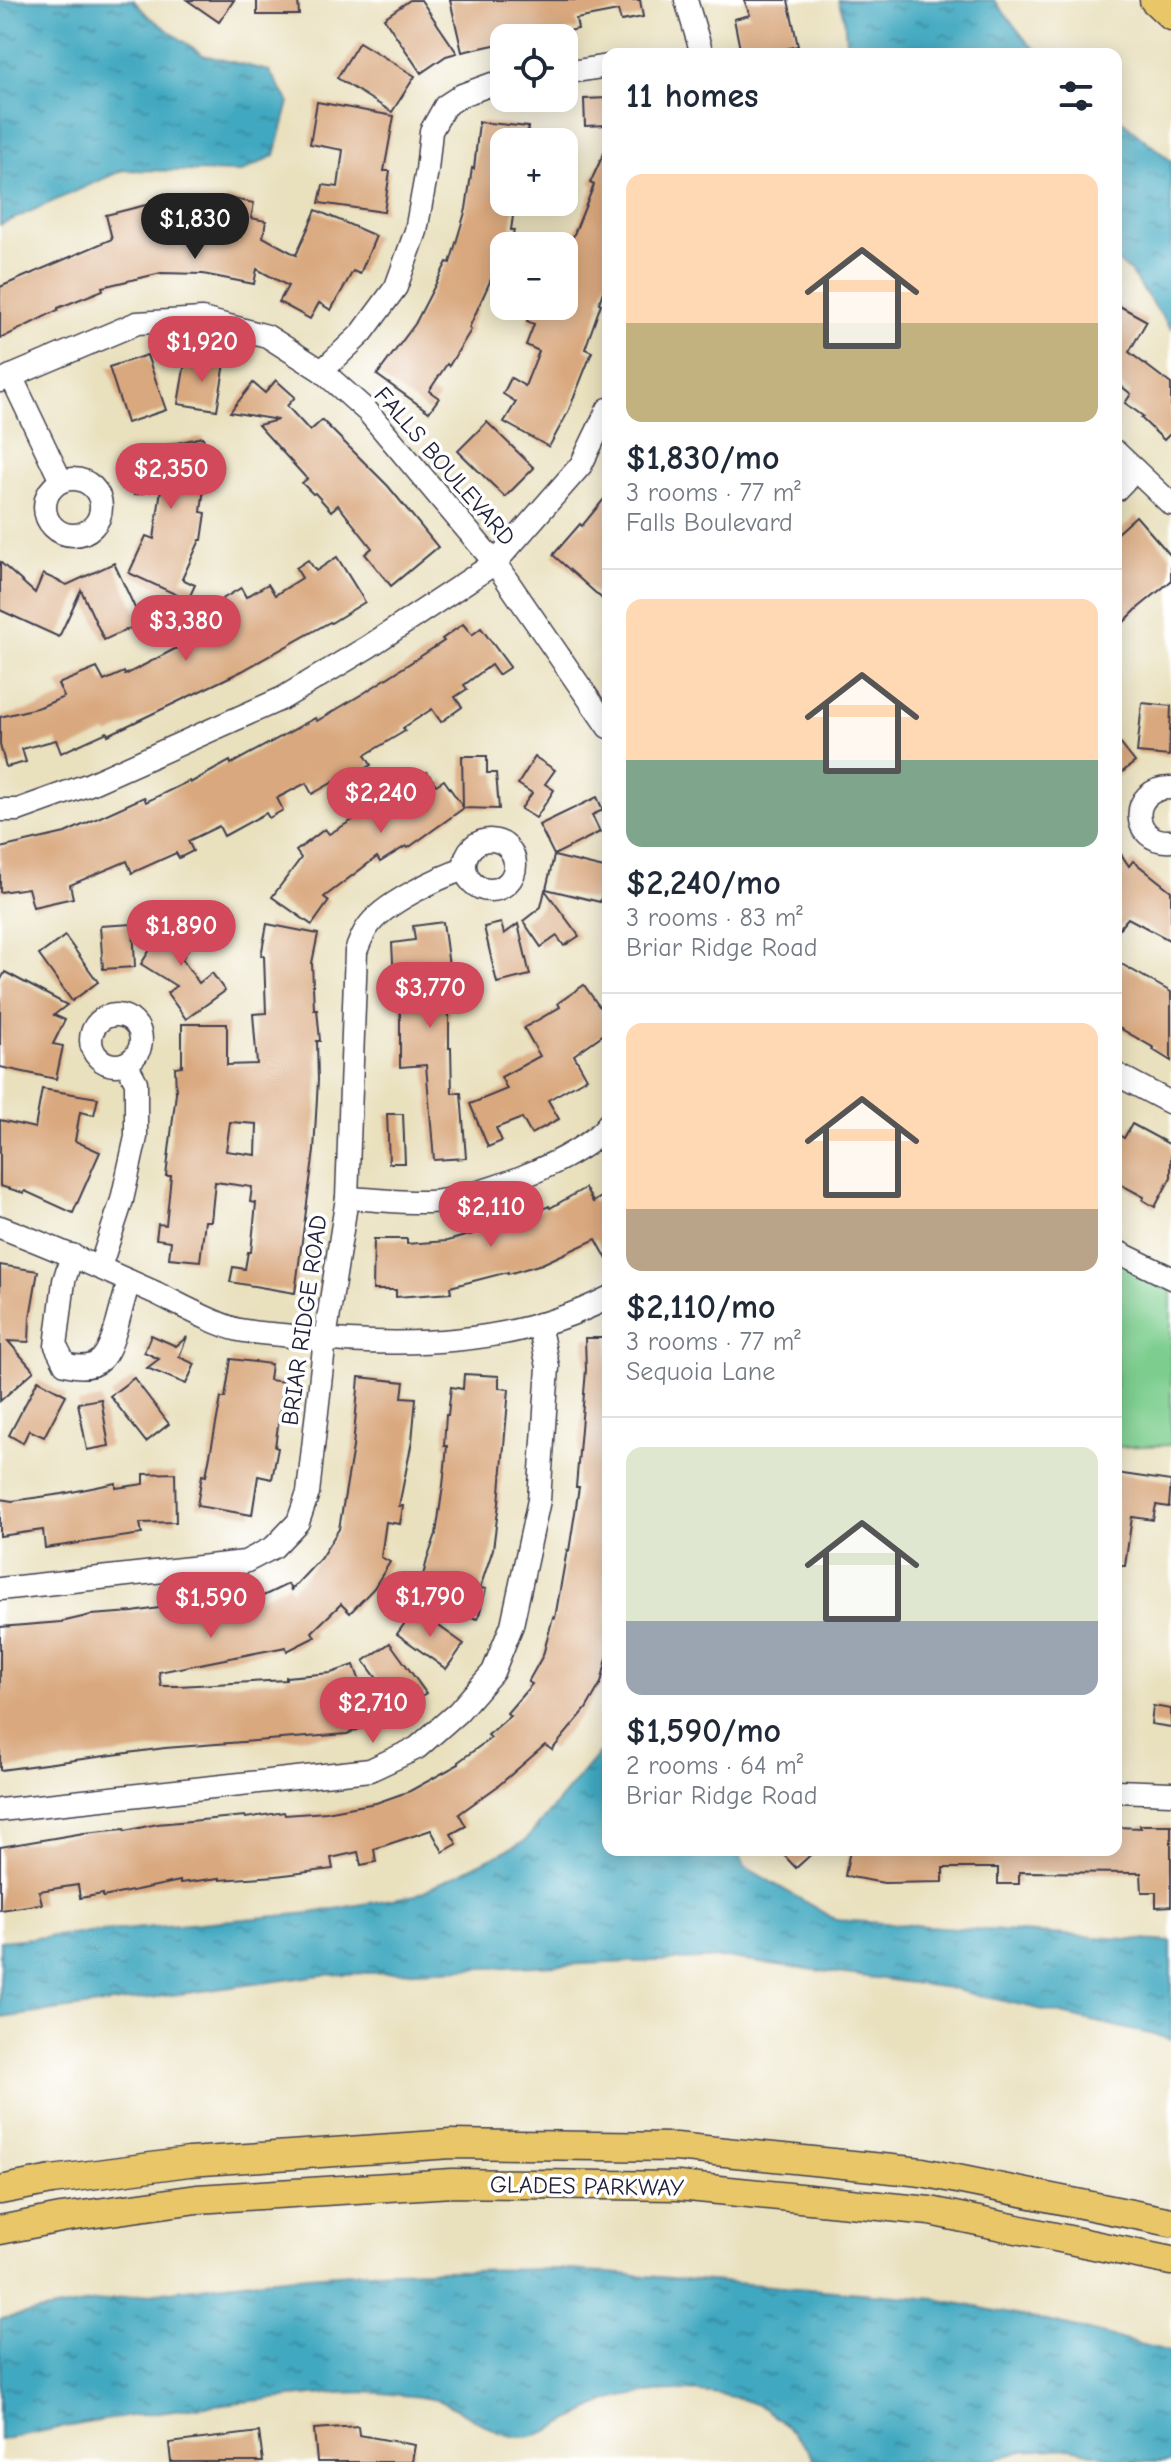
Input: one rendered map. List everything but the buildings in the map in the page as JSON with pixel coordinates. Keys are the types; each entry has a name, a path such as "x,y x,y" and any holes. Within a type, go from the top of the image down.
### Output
{"main road":[{"path":"1154,0 1171,16"},
{"name":"GLADES PARKWAY","path":"0,2190 189,2162 451,2144 676,2147 922,2172 1171,2222"},
{"name":"GLADES PARKWAY","path":"0,2230 197,2199 452,2183 678,2186 930,2211 1171,2261"}],"street":[{"path":"686,0 695,48"},
{"path":"578,71 602,67"},
{"path":"322,371 362,333 396,287 416,231 431,131 445,106 462,95 490,85"},
{"name":"FALLS BOULEVARD","path":"6,378 137,323 202,319 267,336 322,371 368,412 495,563 602,718"},
{"path":"6,378 61,481"},
{"path":"0,810 18,810 90,784 283,698 368,647 495,563 581,465 602,421"},
{"path":"1122,458 1171,504"},
{"path":"1122,484 1135,470"},
{"path":"1171,788 1152,791 1145,797 1139,812 1143,829 1148,835 1155,840 1171,841"},
{"name":"BRIAR RIDGE ROAD","path":"0,1589 245,1562 274,1547 298,1522 308,1493 325,1339 347,1198 356,951 367,927 384,910 447,874 465,869"},
{"path":"100,1267 122,1200 136,1137 136,1082 126,1063"},
{"path":"1122,1077 1171,1103"},
{"path":"347,1198 431,1202 491,1188 559,1161 602,1133"},
{"path":"0,1227 100,1267 238,1330 325,1339 402,1342 472,1339 539,1324 602,1301"},
{"path":"1122,1254 1171,1278"},
{"path":"72,1255 64,1281 56,1346 65,1364 81,1368 96,1364 109,1352 129,1281"},
{"path":"0,1810 370,1770 417,1748 458,1712 493,1672 512,1625 539,1500 548,1367 539,1324"},
{"path":"1122,1791 1171,1793"}],"green space":[{"path":"1122,1254 1171,1278 1171,1445 1122,1447"}],"water":[{"path":"0,0 133,0 148,16 203,55 269,71 289,102 275,155 242,172 123,170 0,225"},
{"path":"838,0 994,0 1034,48 847,48 844,17"},
{"path":"1122,121 1171,161 1171,329 1122,265"},
{"path":"602,1749 602,1856 739,1856 744,1866 836,1920 1171,1942 1171,2039 942,1987 725,1958 321,1975 0,2018 0,1941 311,1913 416,1895 525,1841"},
{"path":"558,2269 936,2299 1061,2324 1171,2352 1171,2462 1120,2462 1071,2448 1023,2451 985,2462 815,2462 793,2433 760,2406 739,2398 683,2391 646,2393 611,2400 555,2428 522,2437 489,2428 434,2399 362,2392 168,2411 0,2440 0,2319 230,2283 393,2271"}]}
